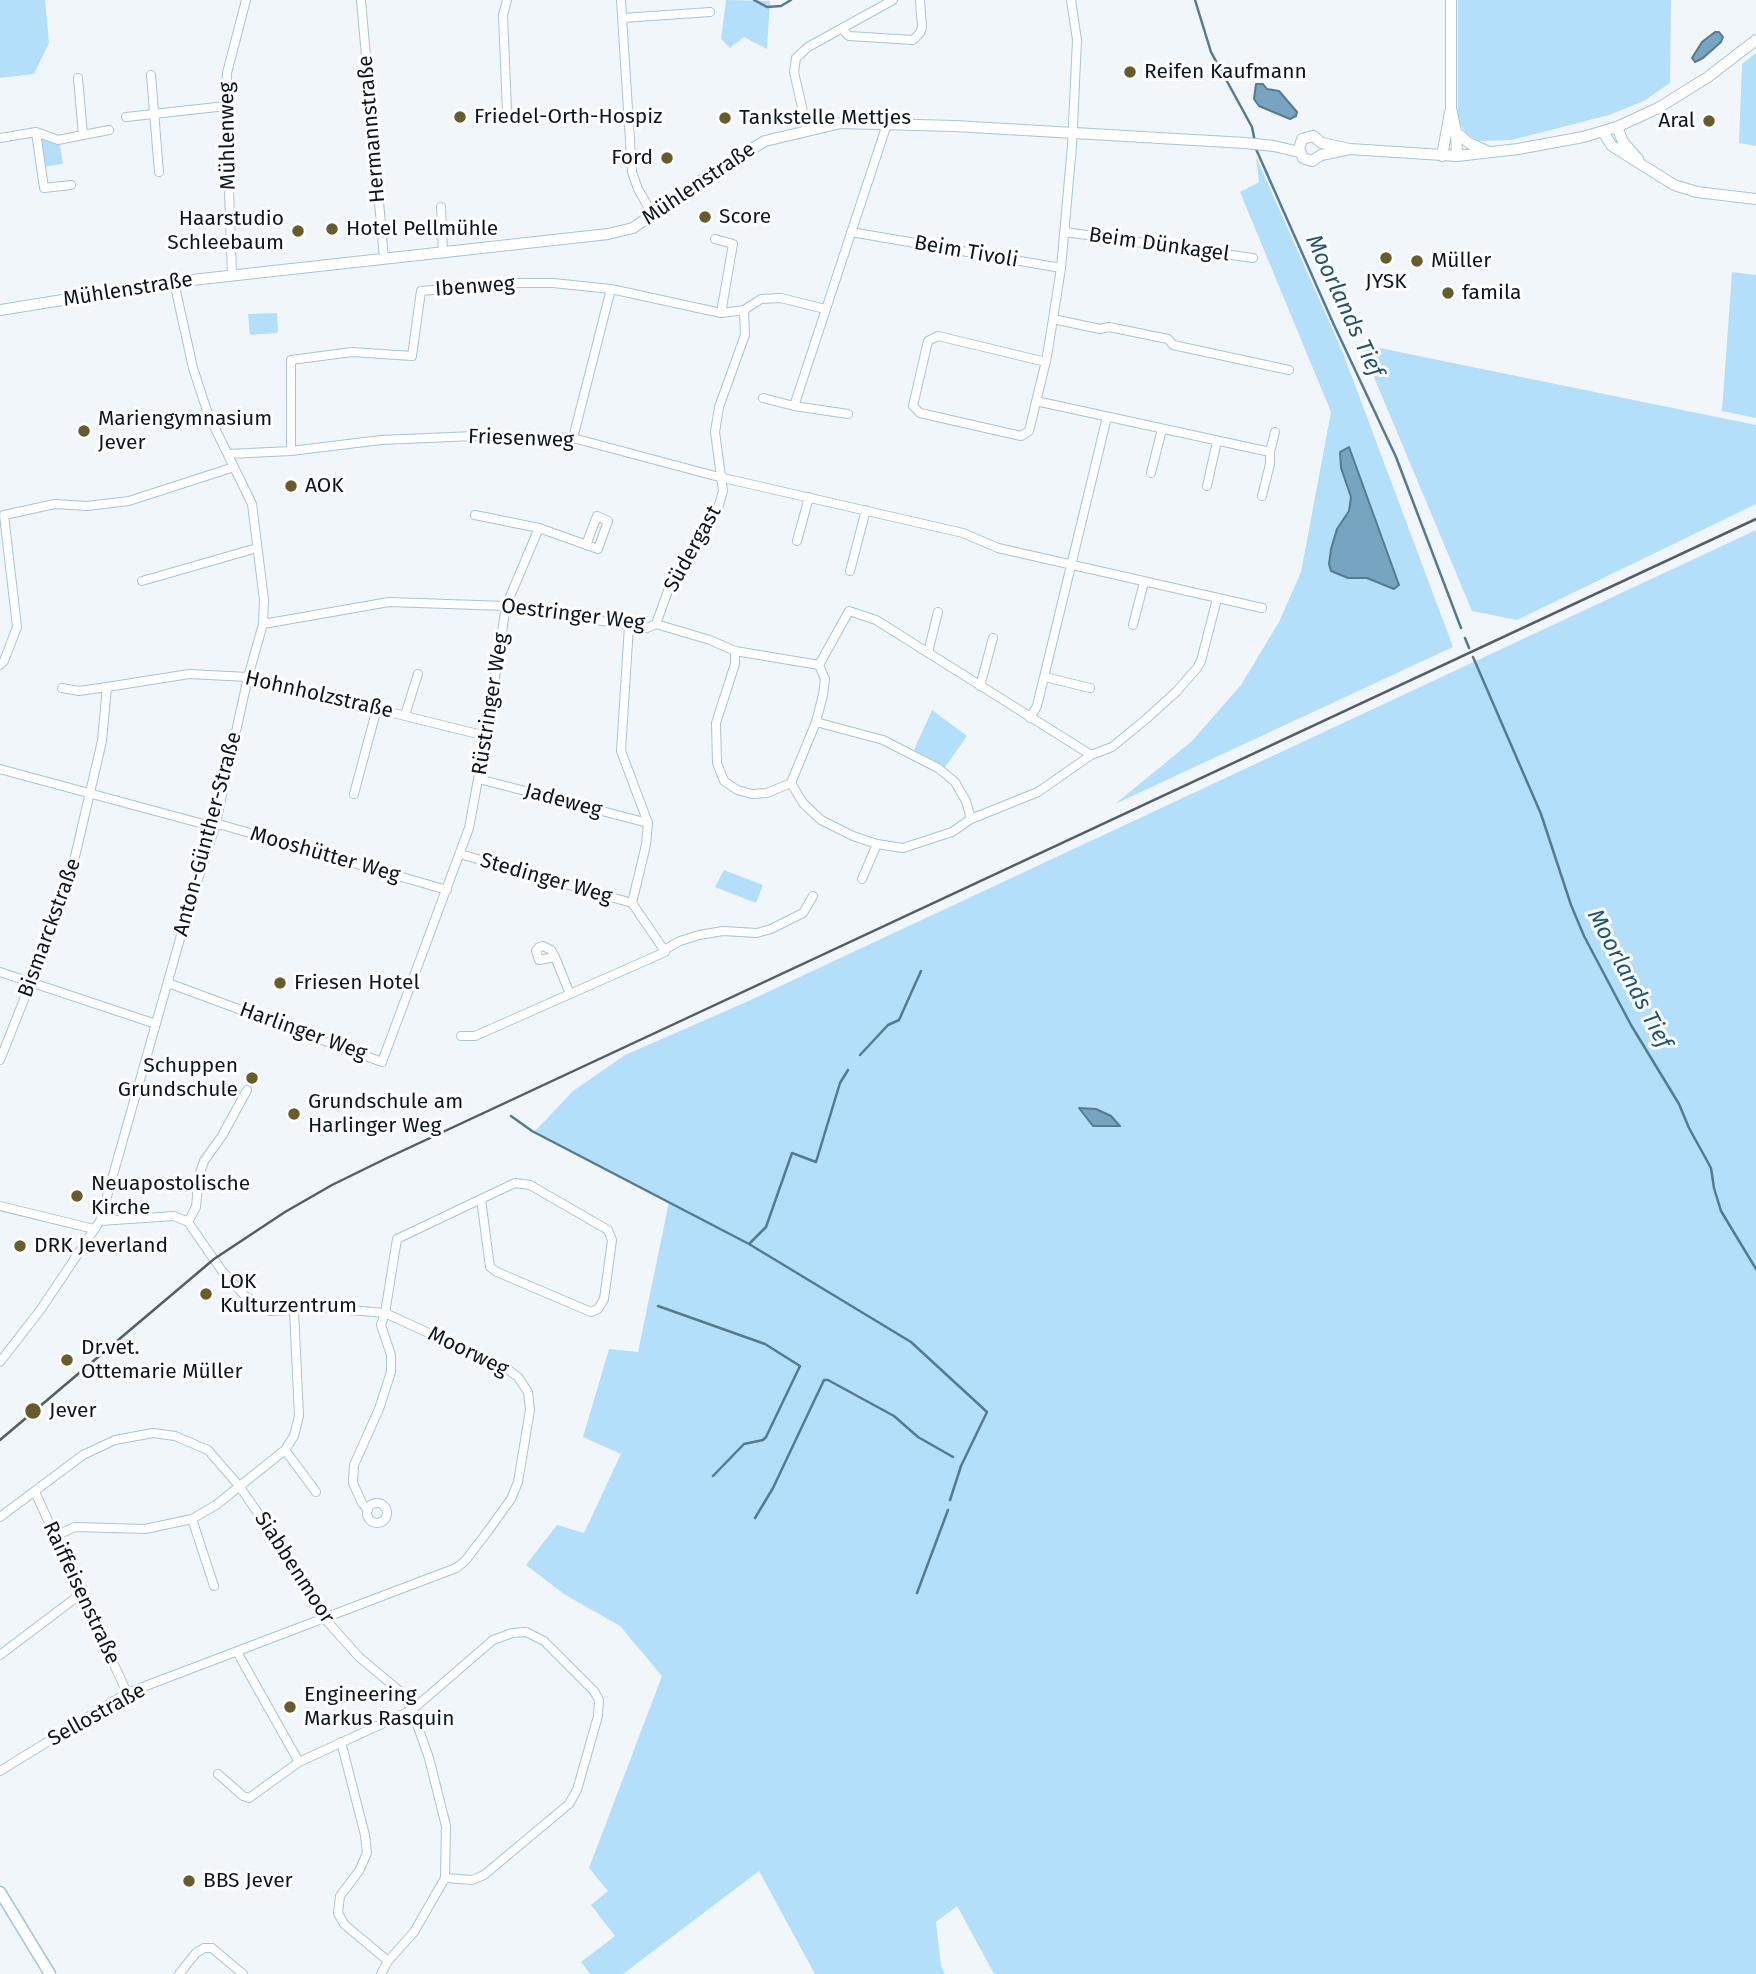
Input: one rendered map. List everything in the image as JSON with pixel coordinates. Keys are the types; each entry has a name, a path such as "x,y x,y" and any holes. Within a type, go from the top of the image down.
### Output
{"main road":[{"path":"0,1892 50,1974"}],"street":[{"name":"Mühlenweg","path":"232,275 226,106 228,63 246,0"},
{"name":"Hermannstraße","path":"361,0 384,258"},
{"path":"507,0 503,15 507,111"},
{"path":"621,0 632,172 653,215"},
{"path":"807,129 794,65 796,58 808,47 893,0"},
{"path":"842,29 849,36 913,40 922,27 920,0"},
{"path":"1045,362 938,336 928,341 914,406 920,413 1021,436 1029,431 1045,362 1053,319 1065,232 1077,40 1071,0"},
{"path":"1442,156 1451,108 1451,0"},
{"path":"623,18 710,12"},
{"path":"1350,149 1309,160 1300,147 1306,137 1313,136 1322,143 1350,149 1457,156 1560,142 1603,132 1651,111 1698,84 1756,40"},
{"path":"151,75 159,172"},
{"path":"78,78 83,135"},
{"path":"127,117 226,106"},
{"path":"1451,108 1457,156"},
{"name":"Mühlenstraße","path":"0,310 174,282 608,234 633,228 716,170 765,141 841,122 1300,147"},
{"path":"793,406 887,124"},
{"path":"1617,127 1623,142 1651,172"},
{"path":"0,138 36,132 58,140 109,130"},
{"path":"36,132 44,188 71,185"},
{"path":"1456,132 1469,143 1489,153"},
{"path":"1603,132 1612,146 1674,185 1697,192 1756,199"},
{"path":"1321,155 1322,143"},
{"path":"441,207 443,253"},
{"name":"Beim Tivoli","path":"851,232 1061,268"},
{"name":"Beim Dünkagel","path":"1065,232 1253,258"},
{"path":"715,239 733,244 721,313"},
{"name":"Anton-Günther-Straße","path":"0,1362 48,1299 100,1221 189,907 215,827 248,677 263,624 264,600 252,504 208,414 193,368 174,282"},
{"name":"Ibenweg","path":"291,451 290,360 352,352 412,356 421,291 553,283 611,289 721,313 744,310"},
{"path":"573,439 611,289"},
{"path":"744,310 761,299 782,298 825,309"},
{"name":"Südergast","path":"656,624 669,588 719,505 723,491 715,432 719,407 745,335 744,310"},
{"path":"1053,319 1168,339 1173,345 1289,370"},
{"path":"763,398 793,406 848,414"},
{"path":"1036,401 1270,452"},
{"path":"1030,718 1037,706 1045,677 1107,417"},
{"path":"1151,473 1162,429"},
{"path":"1262,496 1275,432"},
{"name":"Friesenweg","path":"228,454 291,451 381,440 474,436 573,439 719,477 963,533 998,548 1262,608"},
{"path":"1207,485 1217,441"},
{"path":"0,665 17,627 4,515 55,504 87,506 129,501 234,467"},
{"path":"797,541 809,497"},
{"path":"849,571 866,510"},
{"path":"475,515 539,528 586,545"},
{"name":"Rüstringer Weg","path":"447,890 469,828 506,606 539,528"},
{"path":"142,581 257,548"},
{"path":"1133,625 1144,582"},
{"path":"790,783 803,803 821,820 853,836 877,844 903,848 952,832 971,819 1038,792 1091,755 1112,747 1176,692 1201,661 1217,599"},
{"name":"Oestringer Weg","path":"263,624 389,602 506,606 647,628 656,624 710,640 735,652 819,665"},
{"path":"735,652 735,664 716,723 718,763 724,781 737,790 752,794 767,793 790,783 816,722 823,695 825,679 819,665 849,611 876,620 1091,755"},
{"path":"928,652 938,612"},
{"path":"629,625 621,751 648,823 646,845 632,903 664,951"},
{"path":"980,686 993,638"},
{"name":"Hohnholzstraße","path":"62,688 79,691 189,674 248,677 486,736"},
{"name":"Hohnholzstraße","path":"405,715 418,674"},
{"path":"1045,677 1090,688"},
{"path":"92,793 102,741 107,687"},
{"path":"354,794 377,708"},
{"path":"816,722 883,740 938,768 955,782 966,801 971,819"},
{"name":"Mooshütter Weg","path":"0,769 215,827 222,825 447,890"},
{"name":"Jadeweg","path":"479,779 648,823"},
{"name":"Bismarckstraße","path":"0,1060 67,891 92,793"},
{"path":"862,879 877,844"},
{"name":"Stedinger Weg","path":"460,854 632,903"},
{"name":"Harlinger Weg","path":"168,983 382,1062 447,890"},
{"path":"461,1036 475,1036 664,951 680,941 699,935 723,932 757,933 771,929 803,913 813,896"},
{"path":"555,957 570,994"},
{"path":"0,972 156,1024"},
{"path":"100,1221 174,1216 188,1222 196,1207 199,1175 204,1161 222,1136 247,1090"},
{"path":"368,1510 353,1483 354,1465 379,1409 391,1372 391,1356 380,1325 385,1313 397,1239 481,1199 516,1183 530,1185 608,1230 612,1240 604,1298 598,1309 591,1312 497,1272 490,1266 481,1199"},
{"path":"0,1206 94,1229"},
{"name":"Moorweg","path":"188,1222 222,1271 245,1296 270,1311 326,1308 385,1313 507,1369 518,1377 528,1392 530,1410 518,1482 510,1499 466,1561 456,1569 325,1619"},
{"path":"55,1536 75,1527 145,1528 192,1519 216,1505 285,1450 294,1436 299,1416 294,1311"},
{"name":"Siabbenmoor","path":"0,1517 83,1455 115,1440 153,1433 176,1436 208,1450 240,1487 296,1569 325,1619 359,1657 402,1693 412,1710 429,1758 446,1825 445,1878 414,1932 387,1961 381,1974"},
{"path":"285,1450 316,1492"},
{"name":"Raiffeisenstraße","path":"35,1492 127,1693"},
{"path":"192,1519 214,1586"},
{"path":"0,1655 82,1593"},
{"name":"Sellostraße","path":"0,1771 127,1693 325,1619"},
{"path":"218,1774 249,1798 299,1762 412,1710 493,1640 512,1633 526,1633 544,1641 594,1691 599,1700 598,1716 577,1790 569,1804 484,1875 472,1880 445,1878"},
{"path":"237,1652 299,1762"},
{"path":"341,1742 365,1835 367,1853 359,1871 340,1896 338,1913 344,1924 387,1961"},
{"path":"179,1974 196,1953 204,1948 212,1948 243,1974"}],"shaded area":[{"path":"0,0 45,0 49,43 34,74 0,78"},
{"path":"726,0 770,1 767,49 744,37 730,48 721,39"},
{"path":"1458,0 1671,0 1670,83 1644,101 1609,115 1512,140 1479,141 1467,134 1458,122"},
{"path":"1719,32 1723,37 1721,42 1695,62 1692,58 1702,42"},
{"path":"1756,53 1756,146 1739,143 1742,64"},
{"path":"1256,84 1279,91 1297,112 1296,116 1290,119 1259,106 1254,99"},
{"path":"36,137 60,145 63,164 40,167"},
{"path":"1256,157 1343,353 1453,647 1115,804 1192,741 1241,685 1279,622 1301,572 1331,412 1240,192 1259,182"},
{"path":"1732,272 1756,275 1756,418 1722,411"},
{"path":"277,313 278,333 250,335 248,314"},
{"path":"1360,344 1756,425 1756,504 1517,620 1472,611"},
{"path":"1349,447 1399,585 1394,589 1367,578 1348,578 1331,571 1331,549 1337,529 1349,511 1351,497 1341,468 1340,452"},
{"path":"1756,530 1756,1974 994,1974 957,1906 936,1922 941,1966 945,1974 815,1974 759,1871 623,1974 590,1974 581,1962 615,1936 591,1905 608,1891 589,1868 662,1676 620,1626 564,1594 526,1565 557,1525 584,1533 621,1454 583,1437 609,1349 638,1352 669,1202 535,1131 573,1091 625,1055 744,1003"},
{"path":"932,710 967,736 945,767 914,750"},
{"path":"724,870 763,885 756,903 715,887"},
{"path":"1079,1108 1096,1109 1111,1116 1120,1126 1093,1126"}],"waterway":[{"path":"754,0 767,7 781,6 791,0"},
{"name":"Moorlands Tief","path":"1195,0 1211,52 1252,127 1255,142"},
{"name":"Moorlands Tief","path":"1256,149 1396,457 1461,628"},
{"name":"Moorlands Tief","path":"1465,638 1469,648"},
{"name":"Moorlands Tief","path":"1473,657 1541,814 1584,936 1631,1025 1679,1104 1711,1168 1721,1211 1756,1269"},
{"path":"860,1055 888,1025 899,1020 921,971"},
{"path":"750,1243 766,1227 792,1153 816,1162 840,1083 848,1070"},
{"path":"511,1116 532,1131 749,1244 911,1342 987,1412 961,1466 950,1500"},
{"path":"658,1306 765,1344 800,1366 766,1437 744,1444 713,1476"},
{"path":"755,1518 773,1488 824,1380 894,1416 918,1437 953,1457"},
{"path":"917,1593 948,1510"}],"railway":[{"path":"0,1440 214,1259 332,1185 1756,519"}],"place":[{"name":"Reifen Kaufmann","path":"1130,72"},
{"name":"Friedel-Orth-Hospiz","path":"460,117"},
{"name":"Tankstelle Mettjes","path":"725,118"},
{"name":"Aral","path":"1709,121"},
{"name":"Ford","path":"667,158"},
{"name":"Score","path":"705,217"},
{"name":"Hotel Pellmühle","path":"332,229"},
{"name":"Haarstudio Schleebaum","path":"298,231"},
{"name":"JYSK","path":"1386,258"},
{"name":"Müller","path":"1417,261"},
{"name":"famila","path":"1448,293"},
{"name":"Mariengymnasium Jever","path":"84,431"},
{"name":"AOK","path":"291,486"},
{"name":"Friesen Hotel","path":"280,983"},
{"name":"Schuppen Grundschule","path":"252,1078"},
{"name":"Grundschule am Harlinger Weg","path":"294,1114"},
{"name":"Neuapostolische Kirche","path":"77,1196"},
{"name":"DRK Jeverland","path":"20,1246"},
{"name":"LOK Kulturzentrum","path":"206,1294"},
{"name":"Dr.vet. Ottemarie Müller","path":"67,1360"},
{"name":"Jever","path":"33,1411"},
{"name":"Engineering Markus Rasquin","path":"290,1707"},
{"name":"BBS Jever","path":"189,1881"}]}
